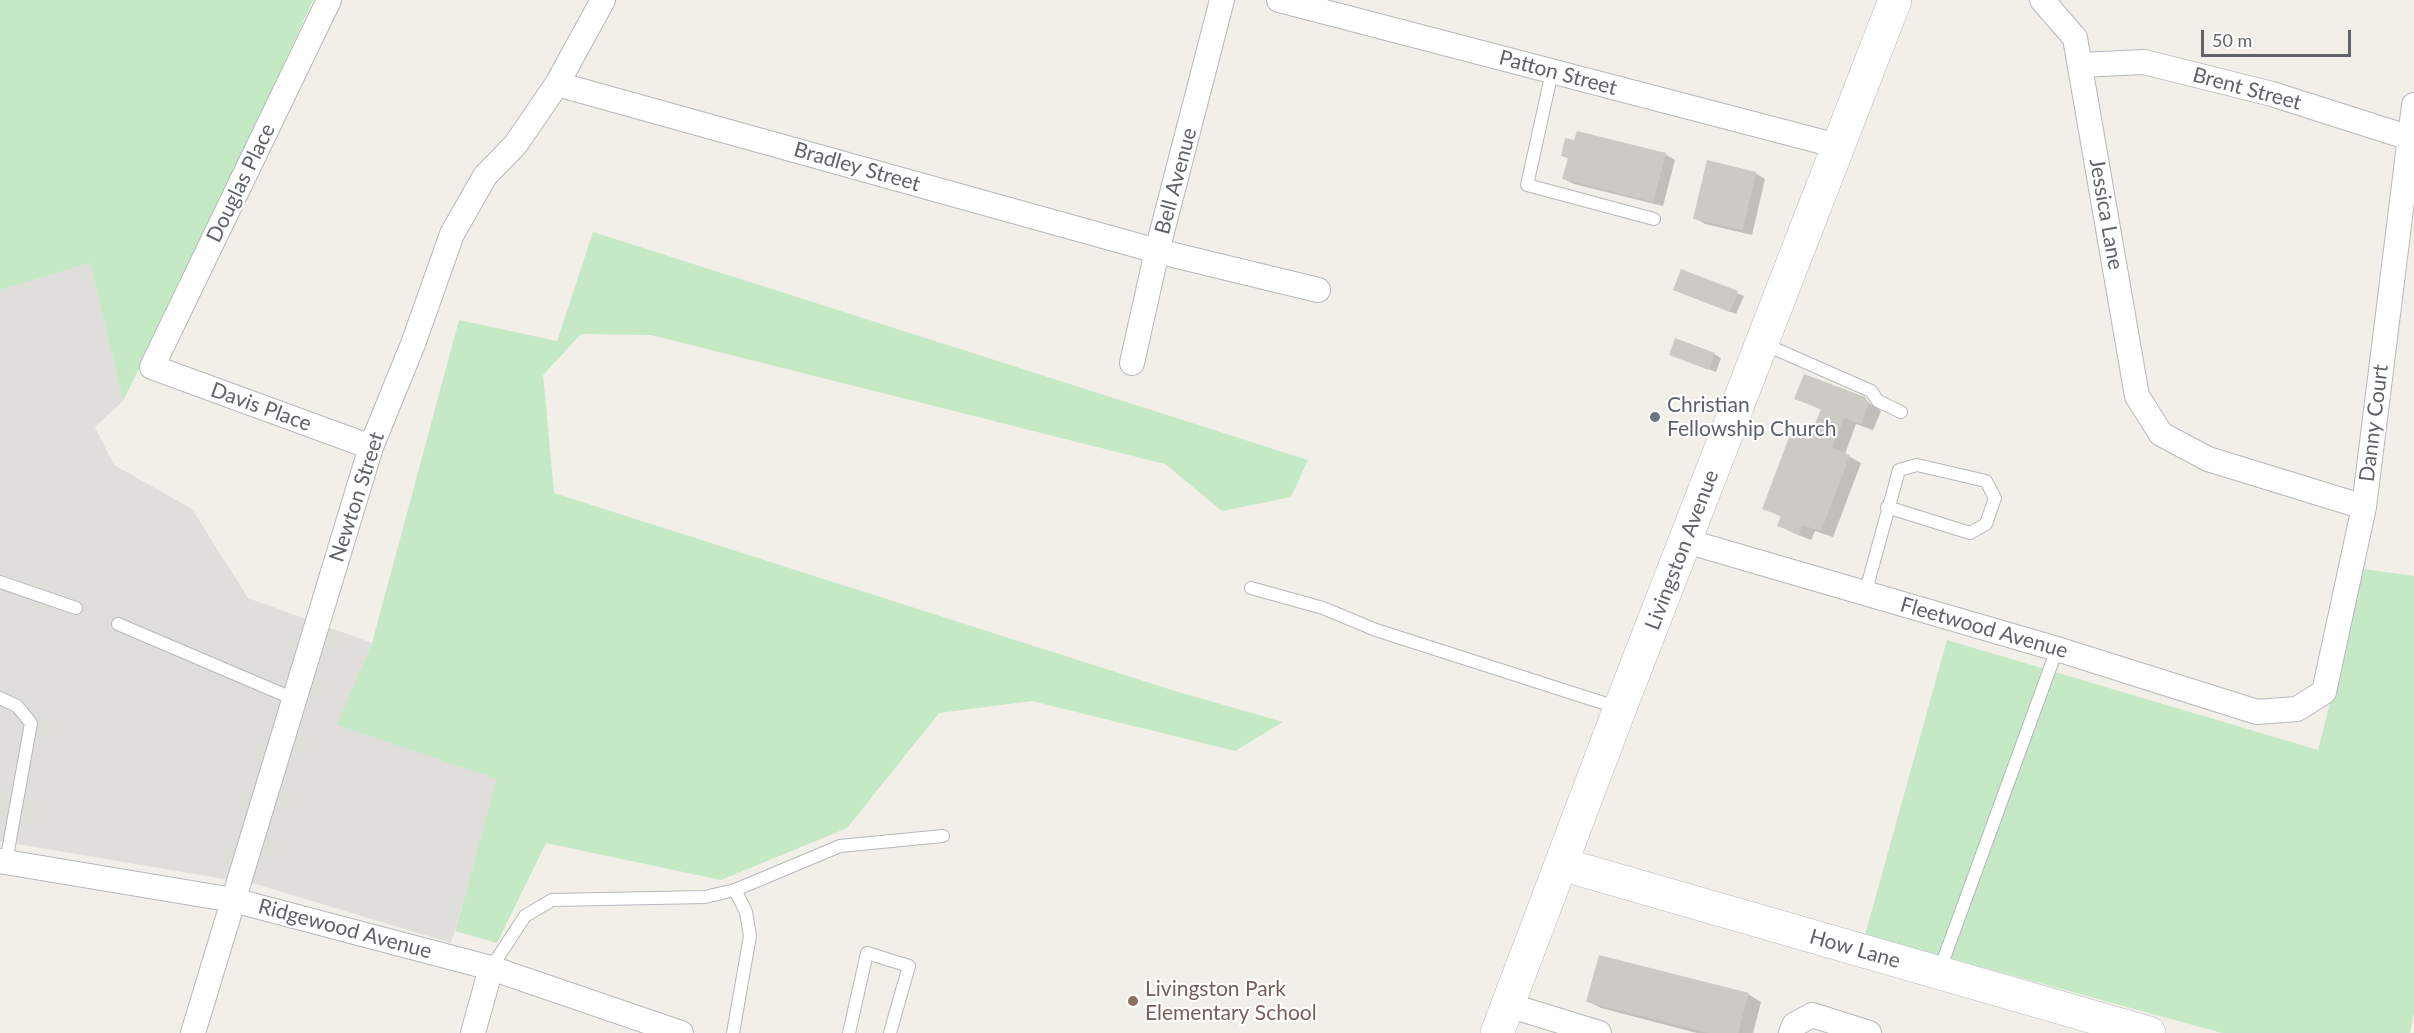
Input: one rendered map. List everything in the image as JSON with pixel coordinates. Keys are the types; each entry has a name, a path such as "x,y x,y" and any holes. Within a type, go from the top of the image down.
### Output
{"main road":[{"name":"Livingston Avenue","path":"1502,1019 1620,708 1895,0"},
{"name":"How Lane","path":"1561,864 2150,1033"}],"street":[{"name":"Douglas Place","path":"152,367 329,0"},
{"name":"Newton Street","path":"193,1033 371,447 413,344 452,234 485,176 516,144 557,84 603,0"},
{"name":"Bell Avenue","path":"1132,363 1157,251 1222,0"},
{"name":"Patton Street","path":"1279,0 1838,146"},
{"name":"Jessica Lane","path":"2042,0 2074,38 2137,396 2161,434 2208,459 2364,507"},
{"name":"Brent Street","path":"2080,65 2144,62 2272,94 2410,138"},
{"name":"Bradley Street","path":"557,84 1157,251 1318,290"},
{"name":"Danny Court","path":"2282,710 2297,709 2324,692 2364,507 2414,105"},
{"name":"Davis Place","path":"152,367 371,447"},
{"name":"Fleetwood Avenue","path":"1686,541 2057,649 2258,712 2282,710"},
{"name":"Ridgewood Avenue","path":"3,861 233,900 491,968 681,1033"},
{"path":"473,1033 491,968"},
{"path":"1791,1033 1794,1025 1812,1015 1869,1033"},
{"path":"1502,1019 1599,1033"}],"lane":[{"path":"1552,72 1527,185 1654,219"},
{"path":"1763,343 1871,391 1878,401 1901,412"},
{"path":"1865,594 1887,507 1899,470 1917,465 1986,481 1995,498 1986,524 1970,532 1887,507"},
{"path":"0,582 76,608"},
{"path":"1251,588 1323,608 1376,630 1620,708"},
{"path":"118,624 294,699"},
{"path":"1939,973 2057,649"},
{"path":"0,698 17,706 31,723 3,861"},
{"path":"491,968 525,916 552,900 705,897 735,890 840,846 943,836"},
{"path":"733,1033 750,936 746,912 735,890"},
{"path":"849,1033 867,953 909,966 890,1033"}],"shaded area":[{"path":"90,263 123,401 95,427 114,465 192,509 248,598 372,643 338,725 498,779 451,943 259,885 0,841 0,290"}],"green space":[{"path":"0,0 313,0 221,202 123,401 90,263 0,290"},
{"path":"593,232 1308,460 1291,497 1222,511 1165,464 651,335 581,334 543,375 554,493 1175,691 1283,722 1235,751 1032,701 939,713 847,828 721,880 546,843 497,943 455,931 497,779 337,725 372,643 459,320 557,341"},
{"path":"2364,569 2414,576 2414,1012 2410,1033 2222,1033 1865,935 1947,640 2318,750"}],"building":[{"path":"1577,131 1666,153 1653,202 1562,179 1568,158 1561,156 1565,138 1574,140"},
{"path":"1707,160 1756,172 1743,230 1693,219"},
{"path":"1681,269 1738,291 1730,312 1673,290"},
{"path":"1675,338 1715,353 1709,370 1669,355"},
{"path":"1804,374 1865,397 1869,403 1861,424 1844,418 1832,448 1850,455 1821,531 1802,525 1799,534 1777,526 1781,516 1762,509 1791,432 1809,439 1821,409 1794,399"},
{"path":"1599,955 1749,993 1738,1033 1709,1033 1586,1002"}],"place":[{"name":"Christian Fellowship Church","path":"1655,417"},
{"name":"Livingston Park Elementary School","path":"1133,1001"}]}
